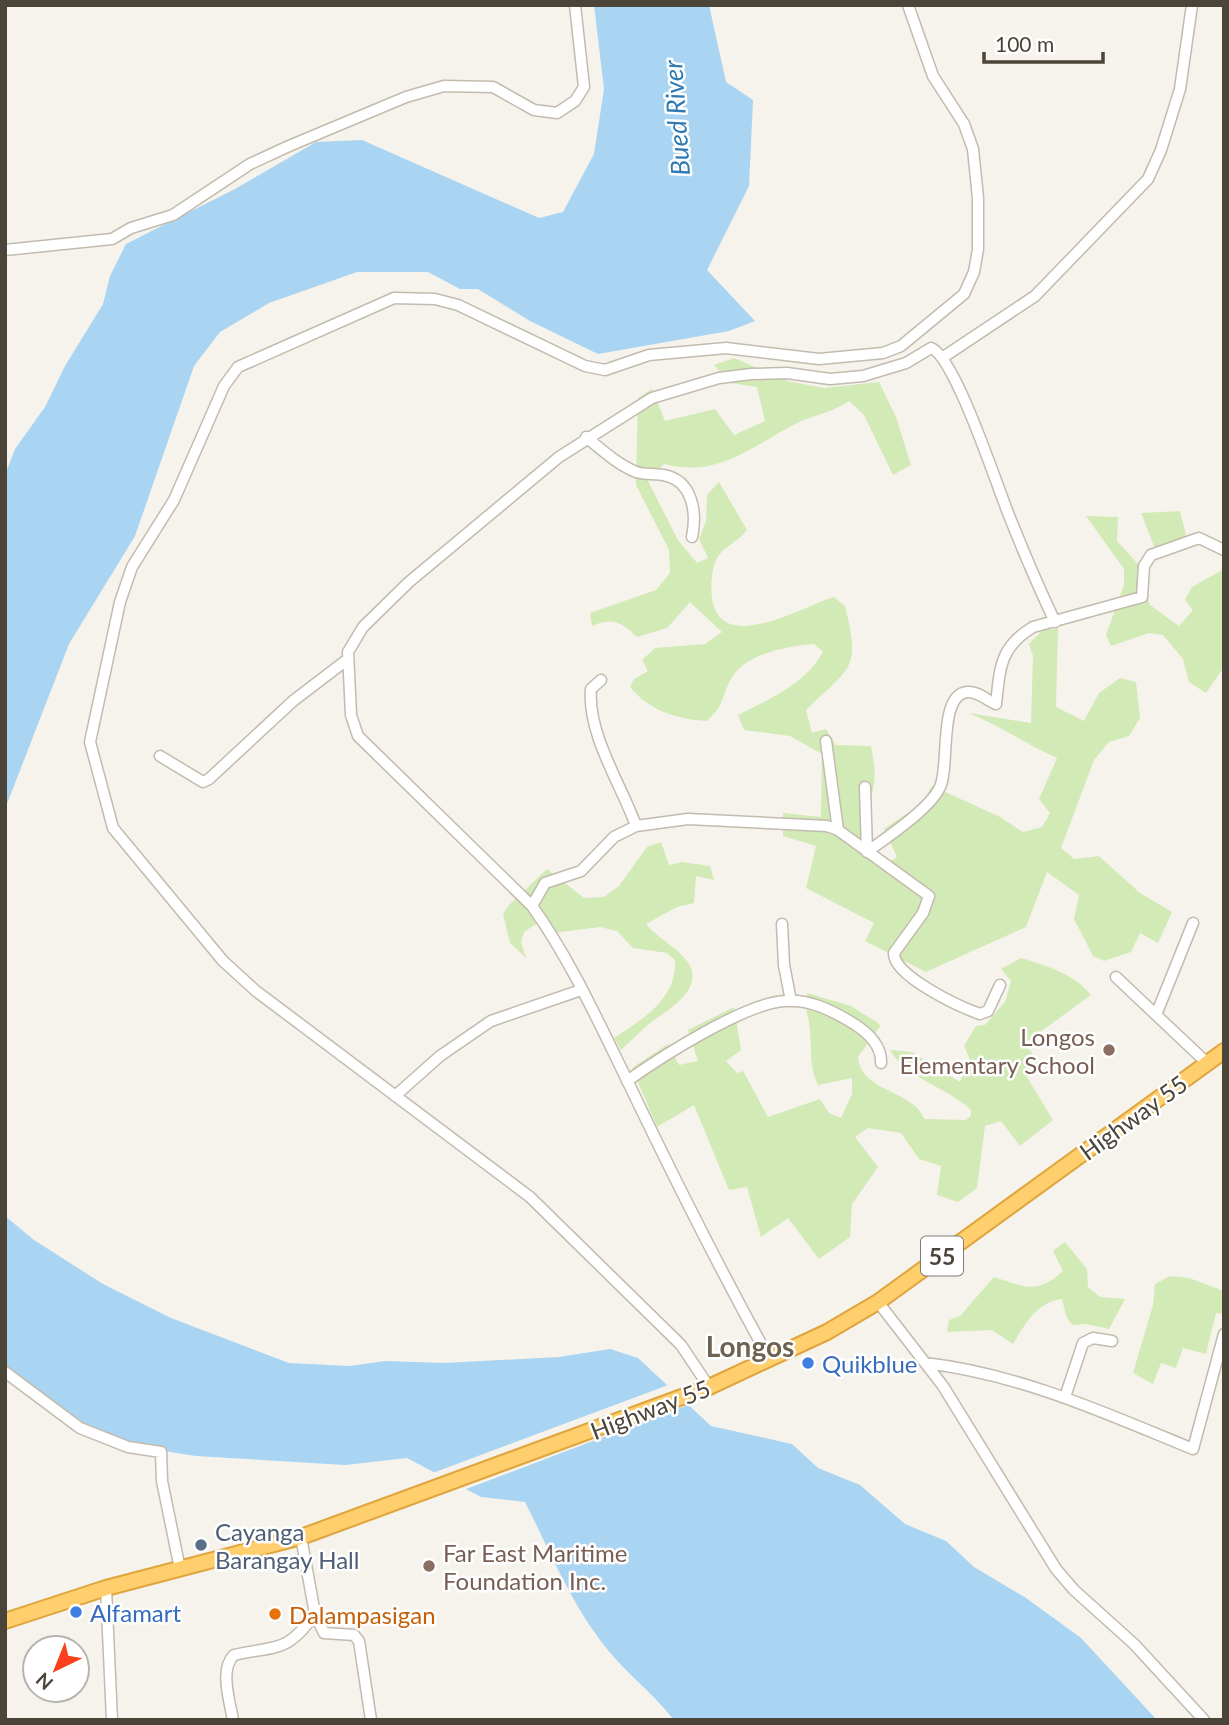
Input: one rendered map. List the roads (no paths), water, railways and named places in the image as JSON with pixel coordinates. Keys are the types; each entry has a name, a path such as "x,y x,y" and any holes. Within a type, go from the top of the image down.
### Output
{"highway":[{"name":"Highway 55","path":"5,1621 106,1588 301,1537 709,1387 770,1360 878,1302 1224,1051"}],"street":[{"path":"5,250 112,239 131,228 173,215 250,164 289,146 406,97 444,86 493,87 534,110 557,114 575,101 584,87 575,5"},
{"path":"709,1387 681,1345 570,1233 530,1197 256,991 223,961 113,828 90,742 120,602 132,566 174,500 224,386 238,367 394,298 435,299 458,305 585,366 605,370 649,355 726,348 837,359 883,353 901,346 964,294 974,272 979,224 969,136 933,76 908,5"},
{"path":"942,358 1035,296 1148,179 1161,150 1180,89 1192,5"},
{"path":"770,1360 706,1242 549,930 531,906 358,736 351,715 348,659 351,646 363,626 399,591 508,498 586,438 652,398 719,378 787,373 830,379 863,376 906,363 931,348 942,358 977,429 1009,516 1055,622"},
{"path":"586,438 625,467 643,474 668,476 682,487 694,506 692,537"},
{"path":"867,852 922,808 940,787 948,710 954,699 967,692 978,694 995,704 1004,655 1010,643 1034,627 1142,597 1144,566 1151,555 1199,538 1224,550"},
{"path":"160,756 195,779 203,782 209,779 293,701 348,659"},
{"path":"601,681 591,689 595,720 617,788 636,826"},
{"path":"827,741 838,830"},
{"path":"865,787 867,852"},
{"path":"531,906 545,883 581,871 614,837 636,826 688,819 814,825 838,830 929,896 923,914 894,953 894,961 900,968 940,997 980,1014 988,1011 999,985"},
{"path":"782,923 784,965 791,1001"},
{"path":"1156,1015 1193,923"},
{"path":"1116,977 1207,1063"},
{"path":"395,1096 440,1056 491,1021 581,990"},
{"path":"627,1081 694,1038 761,1007 791,1001 817,1005 861,1028 877,1046 881,1063"},
{"path":"878,1302 925,1363 1056,1569 1074,1590 1134,1644 1204,1720"},
{"path":"925,1363 989,1373 1065,1397 1193,1449 1219,1365 1224,1334"},
{"path":"1065,1397 1083,1343 1093,1338 1112,1341"},
{"path":"5,1372 80,1428 128,1447 161,1452 162,1481 180,1569"},
{"path":"301,1537 315,1614 324,1633 354,1635 359,1641 371,1720"},
{"path":"106,1588 112,1720"},
{"path":"233,1720 226,1669 229,1660 243,1653 279,1648 296,1637 315,1614"}],"water":[{"name":"Bued River","path":"594,5 709,5 726,82 753,100 749,186 707,270 755,321 729,331 598,354 530,321 478,289 460,289 428,272 357,272 269,303 220,332 194,366 135,536 69,644 5,809 5,475 15,449 45,407 65,366 103,304 110,276 126,244 235,189 316,142 362,140 539,218 563,212 594,154 604,89"},
{"path":"5,1216 34,1240 103,1284 171,1318 289,1363 350,1366 385,1361 444,1363 559,1357 610,1349 638,1358 711,1426 792,1444 818,1468 860,1485 905,1524 946,1541 974,1567 1026,1598 1081,1638 1157,1720 674,1720 617,1661 589,1624 525,1502 481,1497 407,1458 345,1465 196,1456 125,1445 75,1423 5,1366"}],"place":[{"name":"Longos Elementary School","path":"1109,1050"},
{"name":"Quikblue","path":"808,1363"},
{"name":"Cayanga Barangay Hall","path":"201,1545"},
{"name":"Far East Maritime Foundation Inc.","path":"429,1566"},
{"name":"Alfamart","path":"76,1612"},
{"name":"Dalampasigan","path":"275,1614"}],"district":[{"name":"Longos","path":"750,1346"}]}
